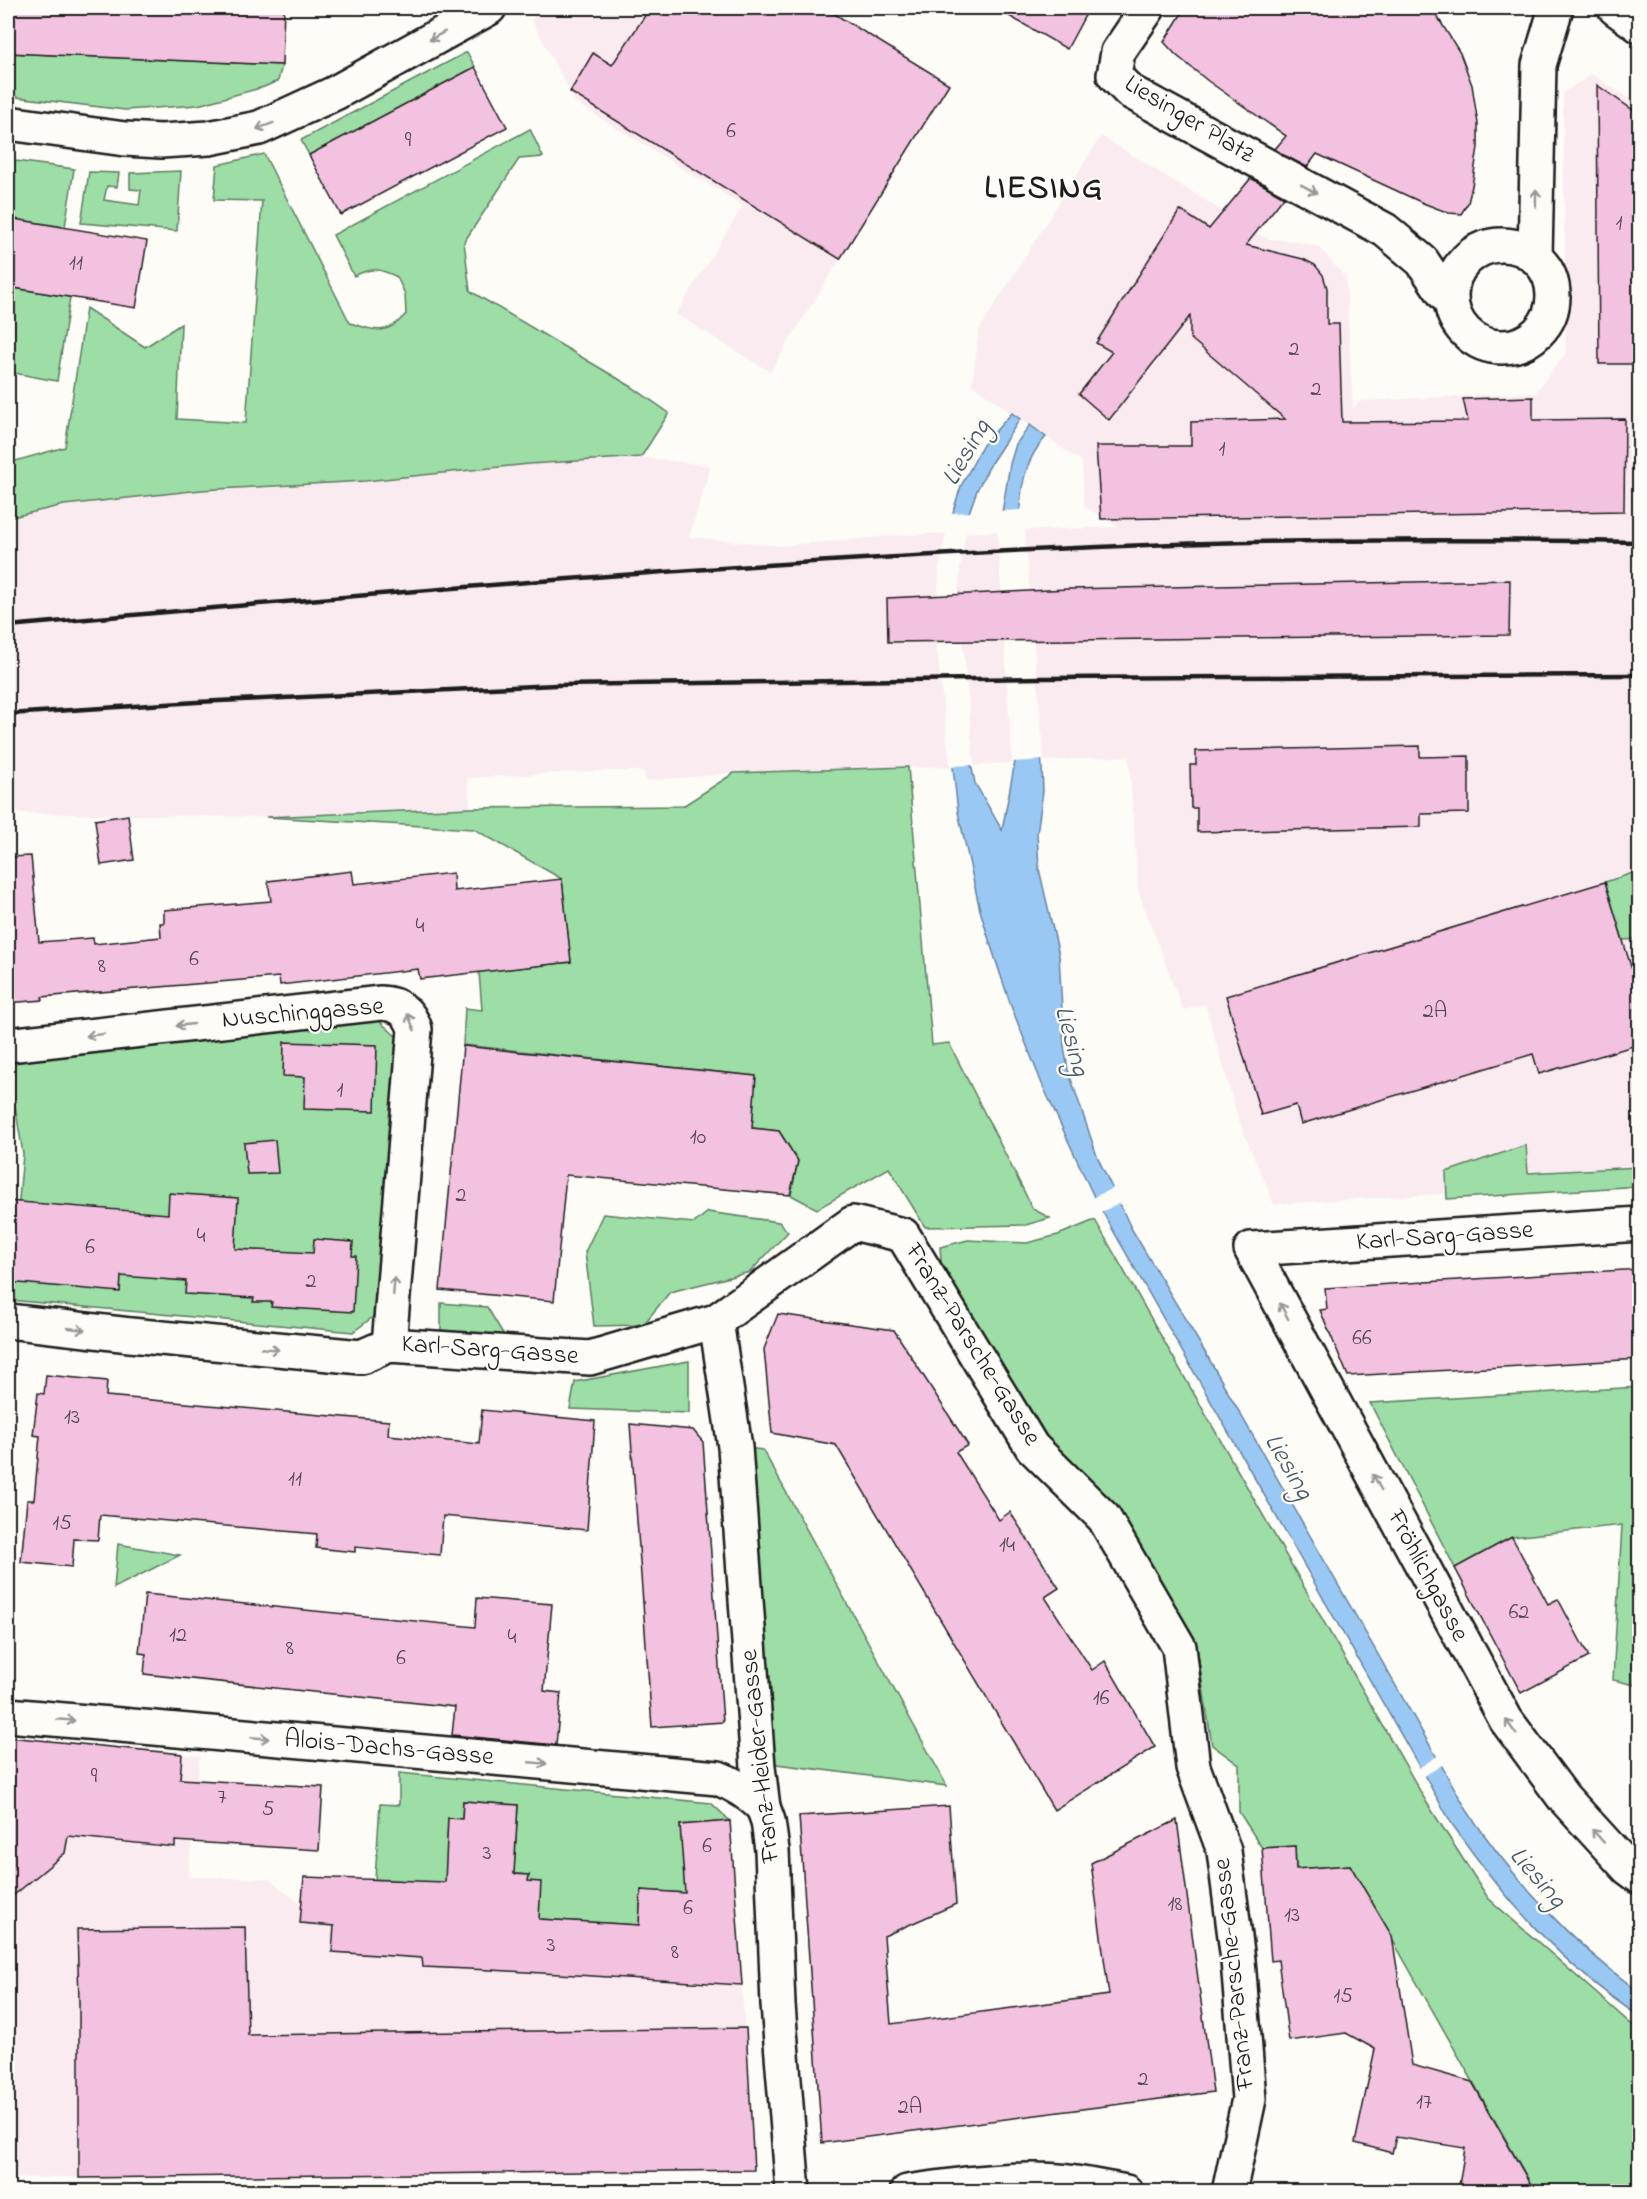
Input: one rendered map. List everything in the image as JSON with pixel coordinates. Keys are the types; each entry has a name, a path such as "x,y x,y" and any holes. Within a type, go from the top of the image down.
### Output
{"street":[{"path":"8,123 125,139 161,141 209,138 259,128 335,93 489,8"},
{"name":"Liesinger Platz","path":"1148,8 1118,52 1115,63 1114,75 1129,91 1385,230 1422,261 1445,295"},
{"path":"1535,257 1539,65 1556,8"},
{"path":"1615,8 1640,26"},
{"name":"Nuschinggasse","path":"8,1046 381,1003 392,1004 404,1009 412,1018 415,1029 389,1345"},
{"name":"Karl-Sarg-Gasse","path":"8,1321 361,1358 389,1345 590,1358 716,1321 853,1223 903,1234"},
{"name":"Karl-Sarg-Gasse","path":"1251,1249 1640,1224"},
{"name":"Franz-Parsche-Gasse","path":"903,1234 1032,1447 1104,1518 1179,1647 1194,1767 1224,1851 1238,1960 1249,2099 1229,2192"},
{"name":"Fröhlichgasse","path":"1251,1249 1506,1720 1564,1798 1628,1868 1640,1877"},
{"name":"Franz-Heider-Gasse","path":"716,1321 735,1447 763,1807 768,1821 772,1850 778,2005 793,2192"},
{"name":"Alois-Dachs-Gasse","path":"8,1715 718,1779 734,1784 763,1807"},
{"path":"907,2192 945,2186 1039,2180 1075,2183 1126,2192"}],"shaded area":[{"path":"552,8 623,8 893,173 770,372 676,314 743,206 576,103 531,19"},
{"path":"1591,74 1640,105 1640,870 1606,882 1623,940 1639,939 1639,1182 1274,1204 1239,1121 1205,1004 1183,1010 1138,891 1129,756 960,766 734,773 646,781 644,771 595,771 467,778 470,808 266,817 8,813 8,518 64,505 201,490 365,481 529,464 641,457 711,466 689,537 779,546 902,535 1118,527 1084,506 1082,462 972,385 979,330 1101,136 1268,239 1294,241 1319,247 1346,278 1353,409 1360,401 1535,393 1566,353 1563,93"},
{"path":"8,1737 200,1756 188,1877 269,1879 302,1905 738,1929 754,2170 8,2178"}],"green space":[{"path":"467,52 475,67 309,155 301,140"},
{"path":"8,53 282,65 278,81 264,87 198,105 125,110 8,96"},
{"path":"530,129 543,157 519,159 464,242 470,291 632,387 669,413 641,457 529,464 365,481 201,490 64,505 8,518 8,463 65,447 86,308 145,347 181,324 177,419 246,423 262,201 214,200 217,165 264,154 350,323 381,330 393,326 406,314 405,294 397,277 376,270 354,276 333,235"},
{"path":"8,160 74,169 65,227 8,218"},
{"path":"181,171 177,231 81,223 89,172 119,173 117,187 107,186 104,200 139,205 141,190 130,189 130,173"},
{"path":"8,287 70,297 57,381 8,372"},
{"path":"908,767 932,1045 949,1043 1033,1209 1050,1218 1026,1225 925,1227 889,1168 817,1209 791,1195 798,1161 779,1131 752,1128 755,1076 463,1045 465,1008 482,1010 479,972 571,962 562,879 474,829 266,817 470,808 683,806 734,773"},
{"path":"1639,871 1639,939 1623,940 1605,882"},
{"path":"378,1020 397,1037 374,1316 353,1332 10,1300 23,1154 8,1063"},
{"path":"1526,1145 1528,1173 1639,1167 1639,1186 1447,1199 1446,1172"},
{"path":"708,1212 779,1222 788,1232 750,1272 670,1292 643,1325 594,1326 585,1252 603,1214 694,1223"},
{"path":"1095,1220 1427,1803 1488,1898 1639,2031 1639,2191 1535,2191 1350,1865 1296,1869 1295,1846 1262,1848 1239,1812 1239,1765 1212,1745 1196,1642 1114,1505 1043,1440 942,1274 940,1247 968,1240 1027,1243 1058,1235"},
{"path":"441,1303 487,1307 508,1342 441,1337"},
{"path":"689,1361 689,1413 570,1409 575,1382"},
{"path":"1639,1387 1639,1686 1613,1680 1622,1525 1512,1537 1455,1568 1370,1403"},
{"path":"746,1448 763,1450 947,1786 769,1763"},
{"path":"118,1544 180,1555 114,1588"},
{"path":"399,1773 711,1803 730,1821 680,1825 687,1893 641,1890 639,1925 539,1919 528,1881 529,1875 504,1873 514,1865 518,1805 463,1801 462,1819 448,1818 447,1842 455,1914 408,1881 375,1879 380,1804 399,1805"}],"water":[{"path":"1012,413 1020,419 993,460 977,490 965,524 957,569 971,764 975,783 1002,830 1015,762 1000,525 1010,464 1016,444 1030,425 1046,437 1034,453 1027,469 1020,507 1042,767 1043,791 1037,834 1039,869 1059,955 1064,1046 1068,1070 1097,1156 1131,1228 1209,1359 1468,1812 1506,1864 1546,1910 1590,1952 1639,1992 1639,2016 1611,1996 1560,1953 1492,1879 1452,1824 1094,1197 1042,1084 1011,1006 980,910 958,812 939,642 942,567 961,486 983,445"}],"pier":[{"path":"1023,510 1044,760 1012,762 997,525 999,511"},
{"path":"972,512 967,525 960,569 959,594 974,765 950,766 936,642 939,567 950,513"},
{"path":"1115,1187 1122,1202 1101,1212 1092,1198"},
{"path":"1439,1755 1444,1764 1422,1777 1417,1769"}],"building":[{"path":"8,8 284,8 282,65 8,53"},
{"path":"650,8 825,8 949,84 840,259 570,92 593,53 612,65"},
{"path":"995,8 1089,8 1067,49"},
{"path":"1185,8 1432,8 1460,53 1472,85 1478,124 1478,147 1472,186 1468,203 1461,214 1449,213 1423,203 1317,154 1307,167 1283,155 1275,149 1286,136 1208,81 1164,42"},
{"path":"475,67 507,127 341,215 309,155"},
{"path":"1597,85 1640,115 1640,364 1599,364"},
{"path":"1251,178 1284,197 1246,245 1303,259 1315,265 1323,275 1327,288 1327,324 1339,324 1342,422 1468,421 1463,399 1533,397 1533,420 1625,419 1624,511 1101,519 1096,446 1191,446 1191,422 1285,419 1190,338 1190,316 1109,420 1079,394 1112,352 1096,343 1180,210 1209,229"},
{"path":"8,218 147,241 136,308 8,287"},
{"path":"1510,580 1509,635 888,642 887,598 1068,589"},
{"path":"1420,746 1420,757 1469,756 1469,813 1421,814 1421,827 1197,832 1197,808 1191,808 1190,765 1196,765 1196,751"},
{"path":"128,815 134,860 101,865 95,820"},
{"path":"31,856 39,942 93,938 94,944 161,937 160,923 164,923 164,910 271,901 268,881 352,871 354,884 453,873 454,891 562,879 571,962 420,979 418,969 280,985 279,977 42,997 43,1000 8,1003 8,857"},
{"path":"1605,882 1640,996 1640,1044 1539,1074 1533,1054 1301,1124 1296,1105 1261,1115 1226,996"},
{"path":"284,1042 377,1045 375,1111 304,1109 305,1077 283,1076"},
{"path":"463,1046 756,1076 752,1128 779,1131 798,1161 790,1195 566,1175 554,1301 440,1290"},
{"path":"275,1140 278,1173 247,1174 244,1143"},
{"path":"169,1193 238,1198 235,1249 313,1253 314,1239 353,1242 352,1256 356,1256 353,1312 271,1307 272,1302 253,1302 254,1298 185,1294 186,1281 121,1276 120,1292 8,1282 8,1201 168,1214"},
{"path":"1640,1269 1640,1359 1348,1376 1320,1310 1327,1309 1325,1288"},
{"path":"778,1314 894,1330 968,1445 956,1452 999,1520 1010,1512 1059,1588 1045,1597 1092,1670 1105,1661 1155,1747 1054,1810 836,1445 772,1433 764,1349"},
{"path":"46,1375 107,1381 106,1396 389,1421 388,1435 479,1444 482,1410 595,1421 587,1530 443,1516 440,1555 355,1547 355,1552 316,1548 317,1534 100,1515 98,1540 74,1539 72,1567 21,1562 27,1500 34,1500 40,1436 33,1435 38,1393 44,1394"},
{"path":"630,1424 693,1430 703,1442 723,1722 652,1727"},
{"path":"1512,1537 1548,1604 1558,1599 1589,1657 1521,1693 1455,1568"},
{"path":"145,1594 475,1627 477,1598 552,1604 544,1691 561,1693 556,1745 452,1735 455,1707 144,1674 146,1654 139,1653"},
{"path":"8,1737 182,1754 180,1779 323,1787 319,1850 175,1841 175,1847 68,1836 65,1853 8,1900"},
{"path":"463,1801 518,1805 514,1874 529,1875 528,1881 541,1882 539,1919 639,1925 641,1890 685,1893 680,1825 730,1821 742,1985 423,1967 422,1958 332,1952 334,1926 300,1923 304,1877 445,1882 448,1818 462,1819"},
{"path":"949,1806 956,1904 884,1936 891,2024 1109,1995 1091,1863 1177,1820 1213,2092 822,2143 799,1816"},
{"path":"1295,1846 1296,1869 1350,1865 1392,1936 1412,2065 1472,2082 1535,2192 1458,2192 1465,2148 1396,2137 1392,2153 1355,2143 1375,2049 1346,2033 1289,2041 1278,1960 1271,1961 1262,1848"},
{"path":"245,1927 248,2035 746,2028 754,2170 79,2178 77,1929"}],"railway":[{"path":"8,626 565,579 983,552 1316,541 1640,542"},
{"path":"8,714 197,702 556,685 1041,678 1640,675"}],"district":[{"name":"LIESING","path":"1044,189"}],"water label":[{"name":"Liesing","path":"967,453"},
{"name":"Liesing","path":"1071,1041"},
{"name":"Liesing","path":"1288,1467"},
{"name":"Liesing","path":"1537,1878"}]}
